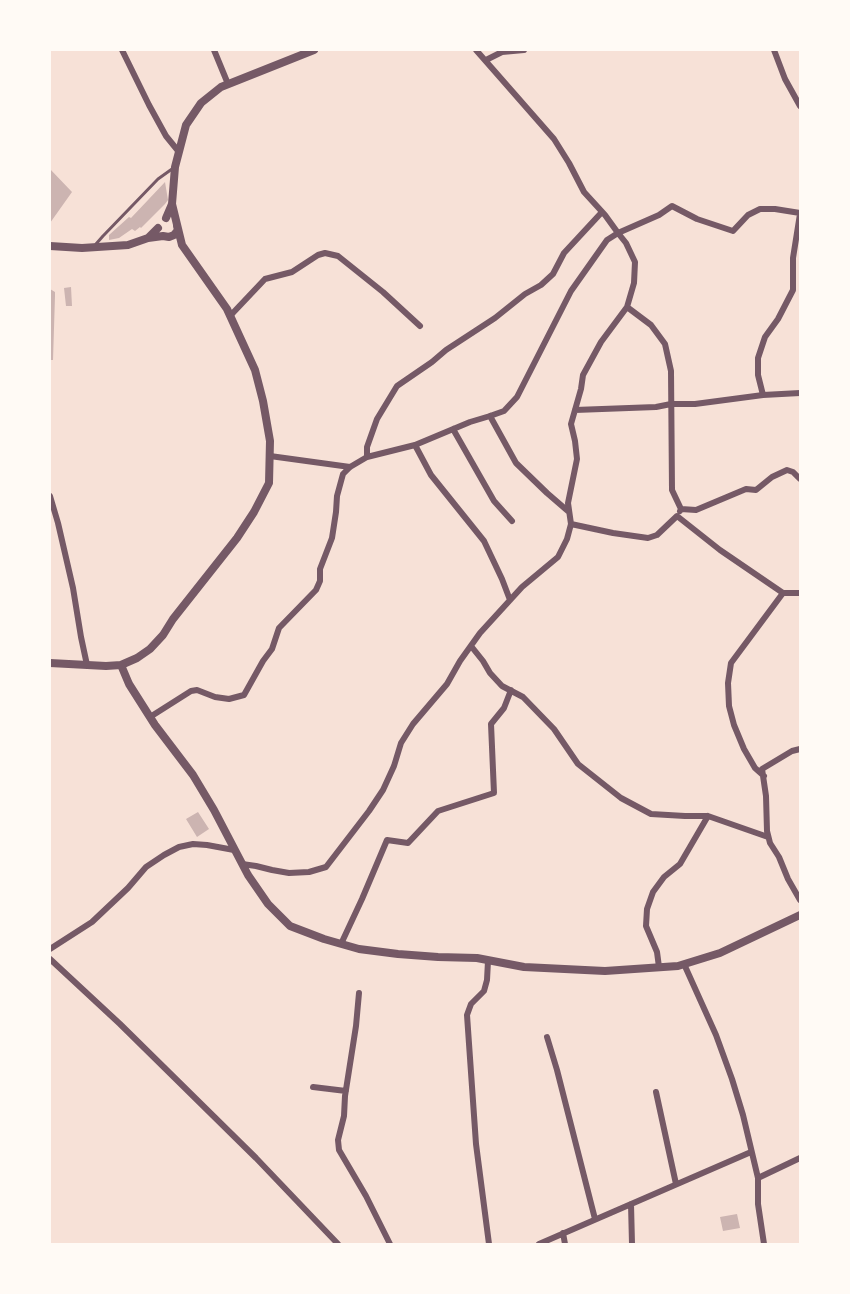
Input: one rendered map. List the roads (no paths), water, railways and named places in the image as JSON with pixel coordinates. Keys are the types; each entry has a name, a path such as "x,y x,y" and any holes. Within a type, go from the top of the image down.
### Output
{"street":[{"path":"122,50 166,136 179,152"},
{"path":"214,50 228,84"},
{"path":"50,663 121,665 150,649 237,538 269,483 270,441 255,370 230,316 208,280 182,245 172,204 175,166 186,125 201,103 221,87 314,50"},
{"path":"242,864 289,873 309,872 326,867 383,790 401,743 413,724 447,684 480,633 522,586 558,557 567,538 571,524 568,503 577,459 571,424 583,375 591,357 627,307 634,283 635,262 627,243 584,192 554,139 476,50"},
{"path":"486,60 502,52 524,50"},
{"path":"774,50 785,79 801,106"},
{"path":"148,238 166,218 172,204"},
{"path":"150,717 191,691 197,690 215,697 229,699 244,695 272,649 279,628 316,590 320,581 320,569 332,538 337,496 343,474 350,467 367,458 416,445 470,422 504,411 517,397 571,291 607,240 618,233 672,206 697,219 733,231 748,215 760,209 801,213 793,258 797,291 765,337 758,358 758,375 763,395"},
{"path":"367,458 367,447 377,419 397,386 495,318 525,294 541,285 553,274 564,253 602,212"},
{"path":"50,246 94,248 128,245 148,238 174,235 178,230 176,222 171,218 166,218"},
{"path":"158,228 160,233 182,245"},
{"path":"230,316 265,279 292,272 318,255 326,254 338,256 383,292 420,326"},
{"path":"627,307 651,325 665,344 671,371 672,490 681,509"},
{"path":"575,410 656,407 801,393"},
{"path":"490,417 516,463 569,512"},
{"path":"453,429 494,501 512,521"},
{"path":"416,445 431,475 484,541 510,600"},
{"path":"270,456 350,467"},
{"path":"681,509 696,510 746,489 756,490 772,477 787,470 801,479"},
{"path":"50,496 71,577 87,665"},
{"path":"571,524 648,538 657,535 677,516 681,509"},
{"path":"677,516 720,550 783,594 801,593"},
{"path":"764,776 755,768 737,733 729,706 728,683 731,663 783,594"},
{"path":"471,646 502,686 524,697 555,729 578,764 621,798 651,814 708,816 768,837"},
{"path":"121,665 129,684 150,717 193,775 242,864 268,904 290,926 324,939 359,949 398,954 477,958 524,967 605,971 684,964 720,953 801,915"},
{"path":"341,944 387,840 408,843 438,810 494,793 491,724 504,708 511,690"},
{"path":"801,748 762,769 768,837 801,900"},
{"path":"659,967 657,952 646,926 647,909 653,892 664,877 680,864 708,816"},
{"path":"50,950 92,922 128,888 146,867 164,855 179,847 193,844 234,850"},
{"path":"50,959 120,1024 256,1158 338,1245"},
{"path":"488,961 484,991 471,1004 467,1015 477,1144 489,1245"},
{"path":"684,964 716,1035 740,1105 759,1178 758,1204 764,1245"},
{"path":"359,993 344,1116 338,1140 339,1150 366,1196 390,1245"},
{"path":"547,1037 595,1219"},
{"path":"313,1087 346,1091"},
{"path":"656,1092 676,1184"},
{"path":"539,1245 751,1152"},
{"path":"759,1178 801,1158"},
{"path":"631,1204 632,1245"},
{"path":"563,1233 565,1245"}],"lane":[{"path":"94,248 158,179 175,166"}]}
